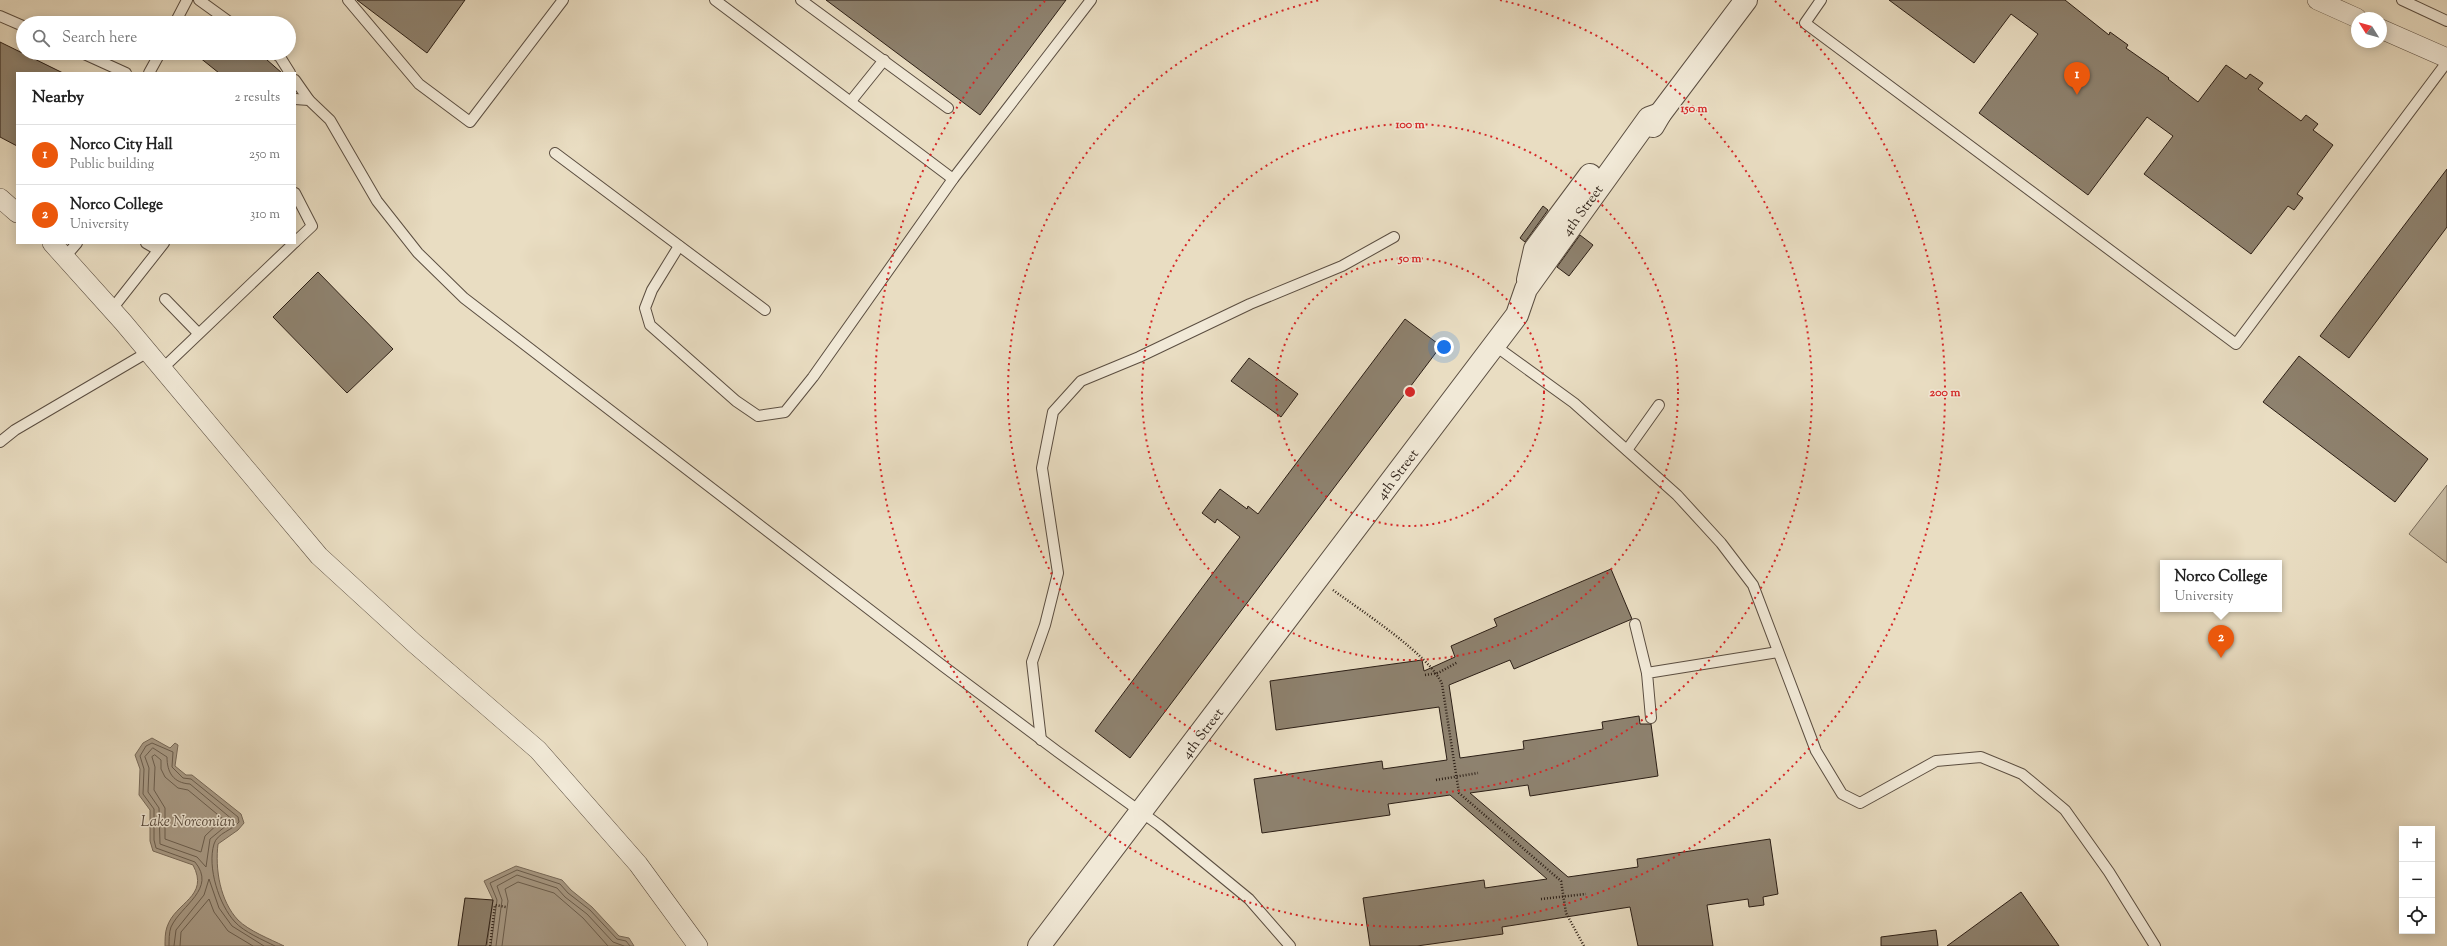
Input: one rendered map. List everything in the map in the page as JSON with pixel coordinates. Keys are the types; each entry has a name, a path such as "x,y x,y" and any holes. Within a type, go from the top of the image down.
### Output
{"street":[{"path":"1517,316 1569,251 1636,157 1655,116 1746,0"},
{"path":"2317,0 2351,15"},
{"path":"2387,32 2447,58"},
{"name":"4th Street","path":"1039,946 1517,316 1526,289 1535,249 1546,232 1607,151 1630,136 1655,116"},
{"path":"0,198 16,212"},
{"path":"55,244 71,250 112,309 319,556 414,643 538,750 638,864 698,946"}],"lane":[{"path":"179,16 187,0"},
{"path":"199,0 221,16"},
{"path":"348,0 419,84 470,122 563,0"},
{"path":"714,0 851,101 953,179"},
{"path":"801,0 948,108"},
{"path":"679,246 652,290 644,308 650,325 736,401 758,416 785,412 813,378 953,179 1091,0"},
{"path":"1821,0 1805,23 2236,344 2447,62"},
{"path":"2402,0 2447,22"},
{"path":"0,16 16,23"},
{"path":"97,60 124,72"},
{"path":"150,72 156,60"},
{"path":"282,60 289,72"},
{"path":"851,101 884,60"},
{"path":"296,82 308,100 330,120 377,201 418,253 464,298 1041,740 1142,812 1249,899 1290,946"},
{"path":"296,99 308,100"},
{"path":"555,153 765,310"},
{"path":"296,195 312,226 296,242"},
{"path":"1041,740 1032,662 1058,573 1042,468 1053,412 1081,381 1139,358 1250,304 1342,266 1394,237"},
{"path":"112,309 161,247 150,244"},
{"path":"162,369 198,333 294,244"},
{"path":"165,299 198,333"},
{"path":"1494,345 1574,403 1677,495 1721,543 1753,585 1816,751 1842,794 1860,803 1936,761 1981,757 2022,774 2065,810 2109,872 2156,946"},
{"path":"0,442 15,430 148,352"},
{"path":"1627,450 1659,405"},
{"path":"1635,624 1647,673 1651,718"},
{"path":"1647,673 1778,652"}],"path":[{"path":"1318,578 1406,645 1438,673 1442,684 1458,793 1561,881 1566,912 1584,946"},
{"path":"1424,675 1438,673 1458,662"},
{"path":"1436,780 1478,774"},
{"path":"1541,900 1586,894"},
{"path":"490,946 495,905 506,907"}],"shaded area":[{"path":"2447,485 2447,563 2409,534"}],"water":[{"name":"Lake Norconian","path":"152,738 170,748 175,743 178,745 175,766 186,775 192,775 241,814 244,823 238,830 218,844 218,874 223,894 227,904 238,920 248,928 284,946 165,946 165,934 171,918 194,892 197,885 197,876 193,865 153,851 150,841 150,810 139,795 140,769 135,755 143,743"},
{"path":"516,866 562,880 571,890 592,907 619,936 629,938 634,946 487,946 493,900 484,881"}],"building":[{"path":"357,0 465,0 427,53"},
{"path":"826,0 1066,0 980,115"},
{"path":"1889,0 2065,0 2109,35 2110,32 2128,45 2126,48 2169,78 2168,79 2198,102 2226,65 2246,79 2250,74 2263,83 2258,89 2301,121 2306,115 2318,124 2313,130 2333,145 2297,194 2303,198 2294,210 2288,206 2251,254 2144,174 2173,136 2147,117 2088,195 1979,113 2038,34 2011,14 1974,63"},
{"path":"0,42 16,50 16,60 37,60 61,72 16,72 16,145 0,137"},
{"path":"203,60 267,60 281,72 218,72"},
{"path":"2447,169 2447,227 2349,358 2320,336"},
{"path":"1543,206 1548,210 1525,242 1520,238"},
{"path":"1580,235 1593,245 1569,276 1557,267"},
{"path":"318,272 393,349 347,393 273,317"},
{"path":"1405,319 1441,346 1130,758 1095,731 1240,537 1217,519 1215,523 1202,513 1220,489 1247,509 1248,506 1258,514"},
{"path":"2299,356 2428,459 2395,502 2263,402"},
{"path":"1249,358 1298,394 1281,417 1231,381"},
{"path":"1611,569 1632,619 1514,669 1510,660 1449,685 1460,758 1524,749 1523,741 1603,729 1602,722 1639,716 1640,724 1651,724 1658,776 1530,796 1528,785 1470,793 1568,877 1638,867 1637,859 1770,839 1778,894 1763,897 1764,905 1749,907 1748,899 1707,905 1713,946 1638,946 1630,907 1502,927 1503,934 1417,946 1370,946 1363,898 1484,880 1485,888 1547,879 1450,795 1388,804 1390,815 1262,833 1254,779 1382,761 1383,769 1447,760 1439,707 1276,730 1270,681 1422,660 1424,671 1455,657 1451,646 1497,626 1494,619"},
{"path":"2021,892 2059,946 1947,946"},
{"path":"465,898 493,900 486,946 458,946"},
{"path":"1936,930 1938,946 1881,946 1881,937"}],"place":[{"name":"Norco City Hall","path":"2077,95"},
{"name":"Norco College","path":"2221,658"}]}
